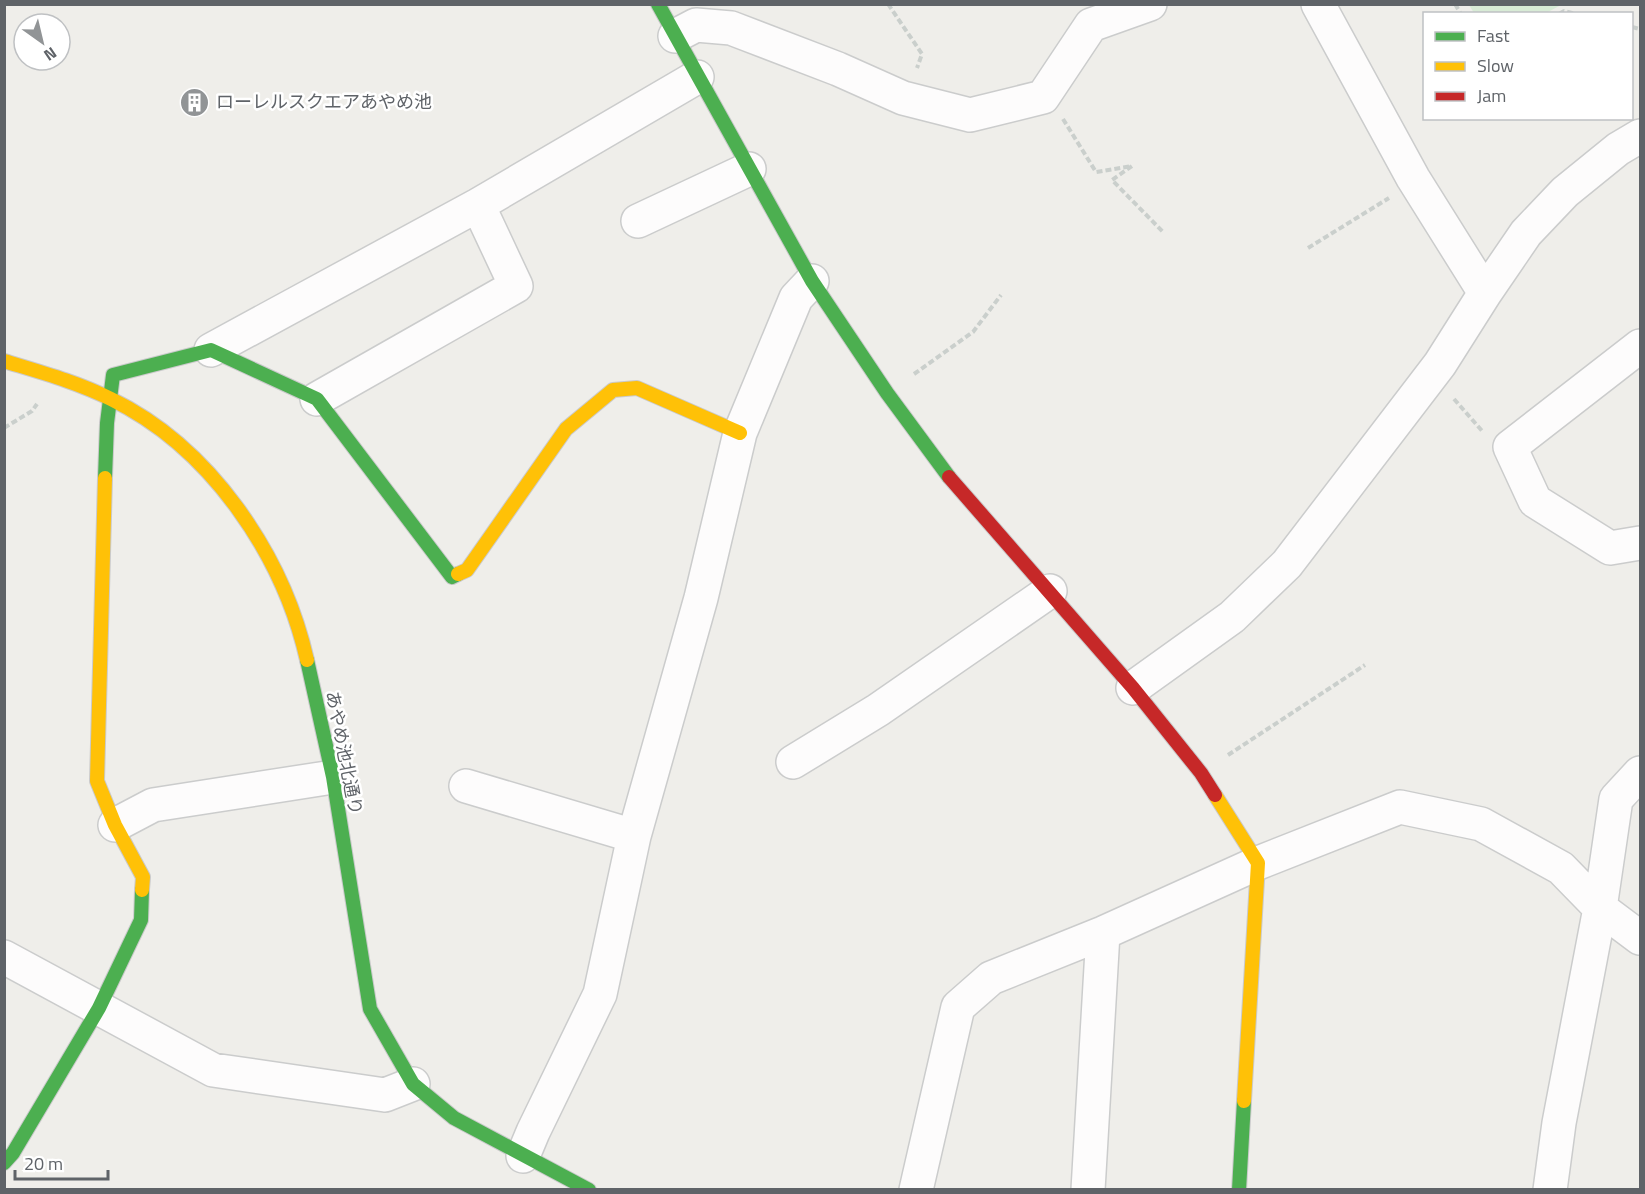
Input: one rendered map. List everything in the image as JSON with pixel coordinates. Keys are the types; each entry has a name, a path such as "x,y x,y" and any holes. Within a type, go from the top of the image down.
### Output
{"street":[{"path":"658,4 812,281 887,393 951,480 1133,688 1201,773 1258,863 1239,1190"},
{"path":"675,36 696,25 731,28 838,69 903,98 970,115 1043,97 1083,15 1150,4"},
{"path":"1318,4 1416,182 1485,293"},
{"path":"4,1163 13,1153 99,1008 141,920 142,877 115,825 97,781 107,423 112,399 113,375 211,350 478,205 697,77"},
{"path":"1133,688 1232,617 1287,564 1440,364 1526,233 1565,192 1618,149 1641,136"},
{"path":"638,220 749,169"},
{"path":"317,399 516,286 478,205"},
{"path":"523,1156 600,994 634,836 701,598 740,433 796,298 812,281"},
{"path":"1641,346 1510,447 1535,501 1611,548 1641,543"},
{"path":"211,350 317,399 452,577 467,570 566,429 613,390 637,388 740,433"},
{"name":"あやめ池北通り","path":"4,361 59,377 112,399 147,420 185,449 222,489 255,532 280,579 303,644 333,777 370,1009 414,1084 454,1118 589,1190"},
{"path":"793,762 878,710 1050,591"},
{"path":"1550,1190 1559,1123 1600,908 1616,799 1641,773"},
{"path":"115,825 153,805 333,777"},
{"path":"466,786 634,836"},
{"path":"916,1190 958,1007 991,978 1103,933 1258,863 1400,807 1481,824 1561,868 1600,908 1641,938"},
{"path":"1088,1190 1103,933"},
{"path":"4,957 213,1071 386,1095 414,1084"}],"path":[{"path":"888,4 922,54 914,75"},
{"path":"1059,112 1096,172 1132,166 1112,180 1164,232"},
{"path":"1308,248 1416,182"},
{"path":"887,393 973,332 1001,295"},
{"path":"1449,393 1486,435"},
{"path":"1201,773 1365,665"}],"green space":[{"path":"1469,5 1561,5 1548,12 1473,12"}],"traffic: fast":[{"path":"658,4 812,281 887,393 949,477"},
{"path":"105,478 107,423 113,375 211,350 317,399 452,577 458,574"},
{"path":"307,660 333,777 370,1009 413,1084 454,1118 589,1190"},
{"path":"4,1163 13,1153 99,1008 141,920 142,890"},
{"path":"1239,1190 1244,1101"}],"traffic: slow":[{"path":"4,361 72,382 111,399 147,420 180,445 210,475 261,543 296,620 307,660"},
{"path":"458,574 467,570 566,429 613,390 637,388 740,433"},
{"path":"105,478 97,781 115,825 143,877 142,890"},
{"path":"1215,795 1258,863 1244,1101"}],"traffic: jam":[{"path":"949,477 1133,688 1201,773 1215,795"}],"place":[{"name":"ローレルスクエアあやめ池","path":"195,102"}]}
